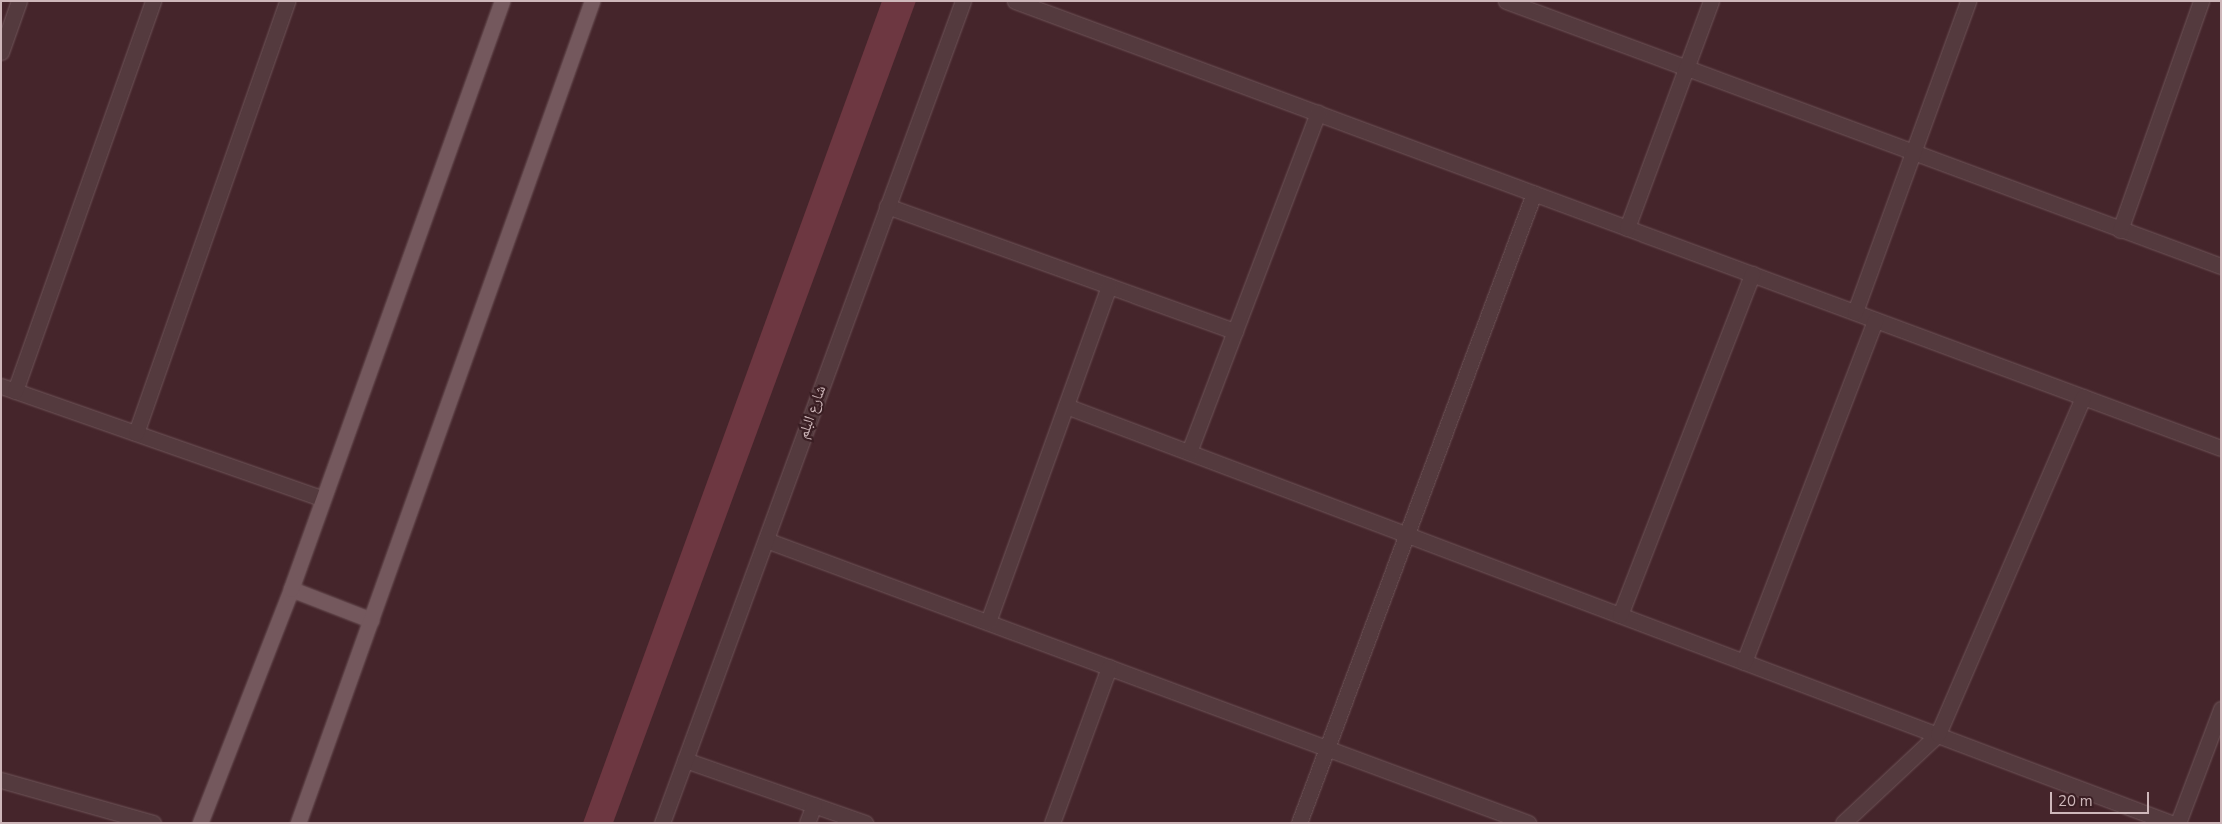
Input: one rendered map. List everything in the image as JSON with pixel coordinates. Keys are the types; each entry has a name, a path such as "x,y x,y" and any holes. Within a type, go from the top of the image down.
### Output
{"main road":[{"path":"200,823 291,589 502,1"},
{"path":"298,823 592,1"},
{"path":"291,589 371,620"}],"street":[{"path":"1,52 19,1"},
{"path":"153,1 8,388 323,499"},
{"path":"136,433 287,1"},
{"name":"شارع البلم","path":"662,823 963,1"},
{"path":"1015,1 2221,448"},
{"path":"1506,1 2221,266"},
{"path":"1626,228 1711,1"},
{"path":"1855,312 1968,1"},
{"path":"2120,230 2201,1"},
{"path":"1189,452 1318,113"},
{"path":"1299,823 1534,193"},
{"path":"887,206 1235,331"},
{"path":"1620,615 1752,274"},
{"path":"988,622 1109,286"},
{"path":"1744,662 1876,320"},
{"path":"1843,823 1938,734 2083,397"},
{"path":"1066,406 2171,823"},
{"path":"766,540 1528,823"},
{"path":"1052,823 1109,667"},
{"path":"2178,823 2220,713"},
{"path":"685,760 865,823"},
{"path":"1,780 153,823"},
{"path":"807,823 814,805"}],"shaded area":[{"path":"882,1 916,1 613,823 583,823"}]}
